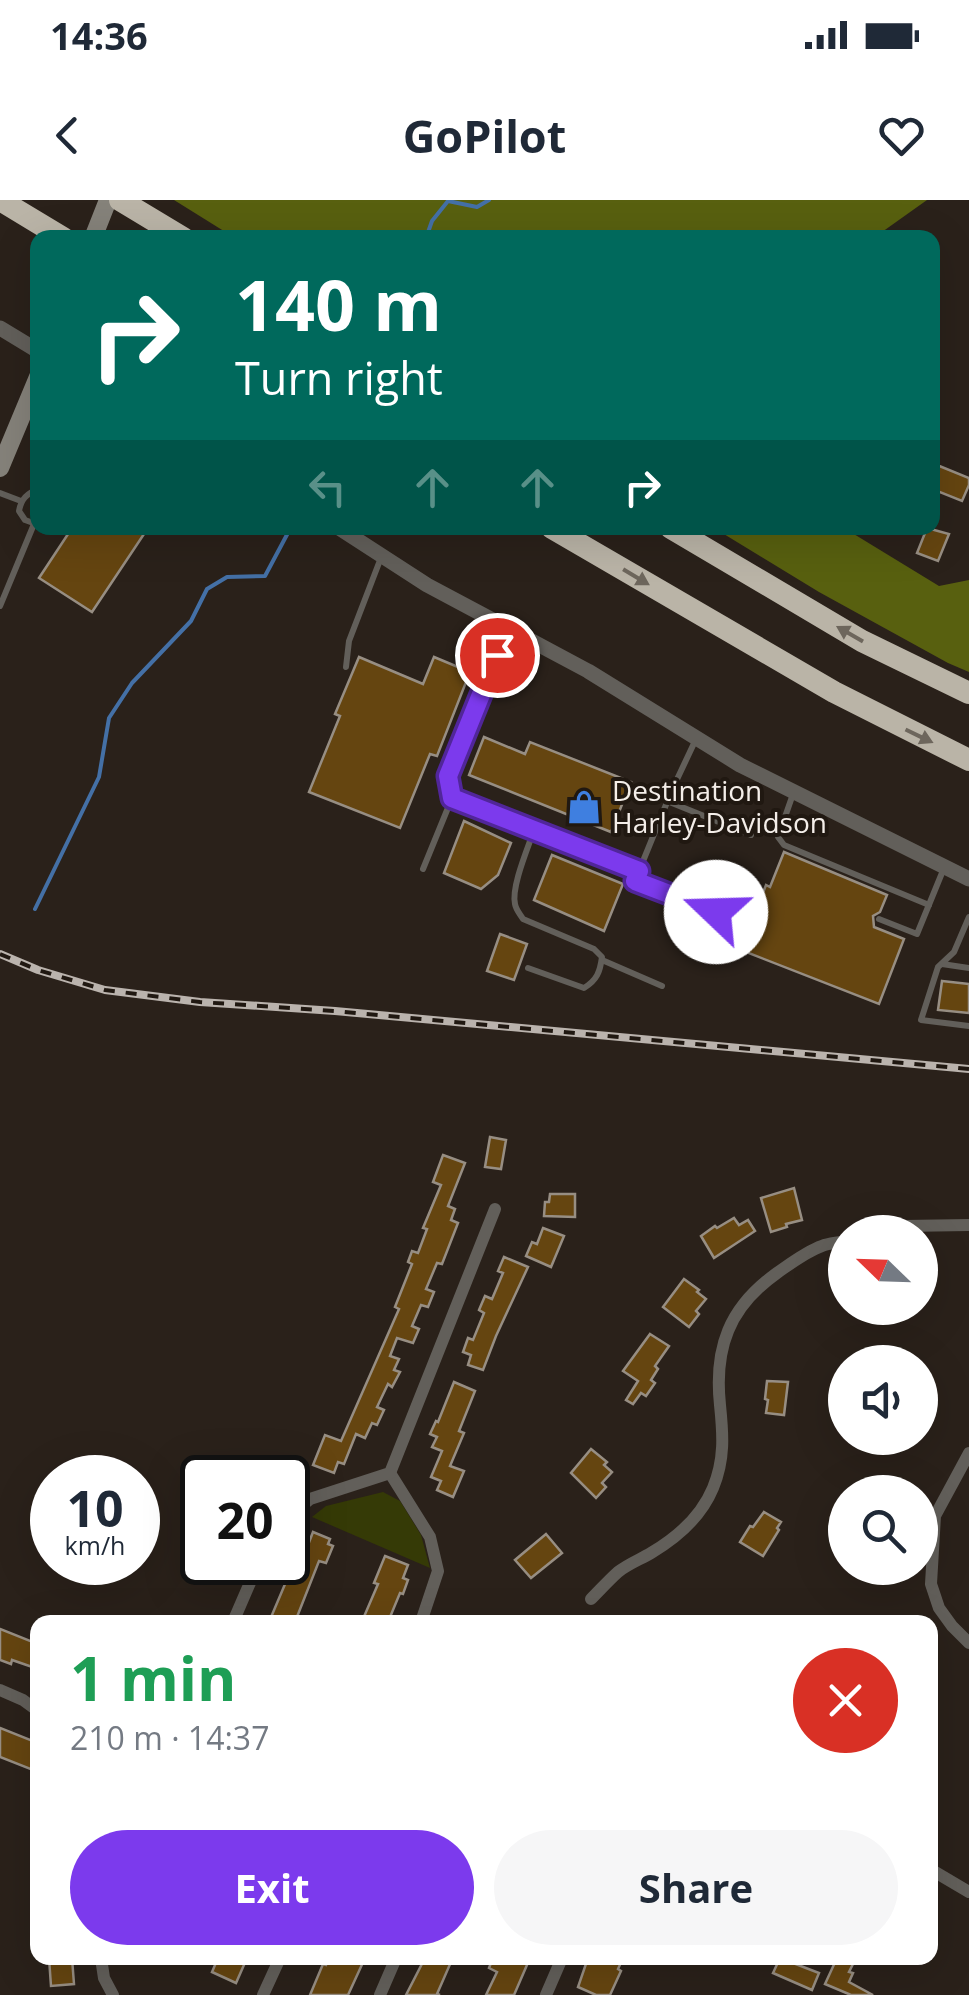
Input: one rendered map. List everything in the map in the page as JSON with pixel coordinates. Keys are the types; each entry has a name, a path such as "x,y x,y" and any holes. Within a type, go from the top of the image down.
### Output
{"highway":[{"path":"0,200 51,230"},
{"path":"120,200 170,230"},
{"path":"564,535 834,692 969,760"},
{"path":"683,535 862,641 969,693"}],"main road":[{"path":"96,230 108,200"},
{"path":"0,468 30,396"}],"street":[{"path":"0,328 30,346"},
{"path":"351,535 427,585 588,672 740,765 969,879"},
{"path":"390,1474 495,1209"},
{"path":"938,1225 969,1225"},
{"path":"591,1599 620,1571 684,1531 700,1510 713,1488 720,1464 724,1435 719,1401 721,1350 727,1330 740,1306 764,1282 828,1245"},
{"path":"969,1453 935,1516 931,1584 939,1608 969,1643"},
{"path":"310,1499 390,1474"},
{"path":"390,1474 430,1537 438,1571 423,1615"},
{"path":"236,1615 249,1585"},
{"path":"0,1690 30,1705"},
{"path":"938,1874 969,1892"},
{"path":"101,1965 113,1995"},
{"path":"263,1995 277,1965"},
{"path":"380,1995 393,1965"},
{"path":"546,1995 559,1965"}],"lane":[{"path":"30,492 21,501 19,511 30,522"},
{"path":"0,493 21,501"},
{"path":"0,606 31,535"},
{"path":"346,667 349,641 382,555"},
{"path":"423,870 452,798 448,776 508,628"},
{"path":"696,738 635,881 716,912"},
{"path":"794,792 778,837 784,845 929,905"},
{"path":"452,798 639,871"},
{"path":"667,801 750,835"},
{"path":"528,968 584,988 593,983 602,960 594,949 523,919 516,909 517,883 534,830"},
{"path":"879,919 917,934 945,867"},
{"path":"969,917 954,952 941,964 921,1020 969,1026"},
{"path":"602,960 662,986"},
{"path":"941,964 969,968"}],"green space":[{"path":"174,200 927,200 885,230 222,230"},
{"path":"725,535 855,535 939,586 969,580 969,672 948,663"},
{"path":"383,1492 400,1501 421,1535 430,1568 312,1517 326,1506"}],"building":[{"path":"940,466 969,478 962,501 940,492"},
{"path":"949,534 938,561 917,553 924,535"},
{"path":"67,535 143,535 92,612 39,578"},
{"path":"359,657 423,684 434,657 470,672 437,756 430,754 400,828 309,792"},
{"name":"Destination Harley-Davidson","path":"484,737 525,754 530,742 631,782 611,832 469,775"},
{"path":"464,821 511,843 498,875 481,889 444,873"},
{"path":"784,852 887,895 880,912 873,916 874,927 904,939 879,1004 741,950 766,885 770,887"},
{"path":"552,855 623,884 604,931 534,900"},
{"path":"500,934 527,944 514,980 487,971"},
{"path":"942,981 969,984 969,1013 938,1010"},
{"path":"490,1137 506,1140 501,1169 485,1167"},
{"path":"443,1155 465,1163 448,1206 455,1209 451,1220 458,1223 442,1264 437,1263 426,1289 434,1292 428,1307 421,1305 412,1326 419,1329 413,1343 397,1338 390,1356 399,1359 394,1370 400,1372 392,1387 388,1384 377,1407 384,1410 377,1425 372,1423 365,1438 356,1434 344,1464 338,1462 334,1473 313,1465 325,1435 341,1441 399,1309 395,1307 412,1264 408,1262 412,1251 418,1253 427,1229 423,1228 441,1185 433,1182"},
{"path":"794,1188 802,1220 771,1232 761,1198"},
{"path":"550,1194 575,1194 575,1217 544,1216"},
{"path":"734,1218 739,1225 748,1220 755,1231 714,1258 701,1236"},
{"path":"543,1228 564,1236 551,1267 526,1256 532,1242 537,1244"},
{"path":"504,1257 528,1267 483,1370 468,1365 471,1355 463,1352 468,1338 473,1340 484,1313 479,1310 485,1296 492,1299 503,1273 498,1271"},
{"path":"684,1279 706,1299 689,1327 663,1307"},
{"path":"650,1334 669,1346 655,1366 658,1369 651,1380 655,1383 646,1396 641,1393 633,1404 626,1400 638,1381 623,1371"},
{"path":"767,1381 788,1382 784,1415 766,1413"},
{"path":"454,1382 475,1391 450,1466 464,1471 453,1497 437,1490 441,1481 431,1477 442,1451 432,1447 437,1437 430,1434"},
{"path":"591,1449 607,1462 604,1465 612,1472 596,1498 571,1473"},
{"path":"764,1512 781,1522 763,1556 740,1542"},
{"path":"313,1532 330,1539 328,1544 333,1546 326,1563 319,1561 310,1584"},
{"path":"546,1534 562,1553 531,1578 515,1560"},
{"path":"385,1556 408,1565 403,1578 408,1580 391,1615 365,1615 378,1584 374,1583"},
{"path":"285,1585 310,1585 298,1615 272,1615"},
{"path":"0,1629 30,1641 30,1666 0,1660"},
{"path":"0,1728 30,1740 30,1769 0,1757"},
{"path":"50,1965 73,1965 74,1984 51,1986"},
{"path":"215,1965 244,1965 236,1983 212,1972"},
{"path":"323,1965 362,1965 348,1995 310,1995"},
{"path":"421,1965 450,1965 437,1994 440,1995 406,1995"},
{"path":"527,1965 514,1995 486,1995 497,1972 489,1968"},
{"path":"586,1965 620,1965 610,1995 596,1995 578,1987"},
{"path":"777,1965 798,1965 819,1973 812,1990 773,1973"},
{"path":"834,1965 852,1965 849,1982 873,1995 851,1995 825,1984"}],"waterway":[{"path":"429,230 448,201 477,207 489,200"},
{"path":"35,909 99,777 109,718 132,683 191,621 207,589 227,577 265,576 287,535"}],"railway":[{"path":"0,954 105,990 200,1002 969,1069"}],"place":[{"name":"Destination Harley-Davidson","path":"584,807"}],"route":[{"path":"497,655 448,776 452,798 639,871 635,881 716,912"}]}
